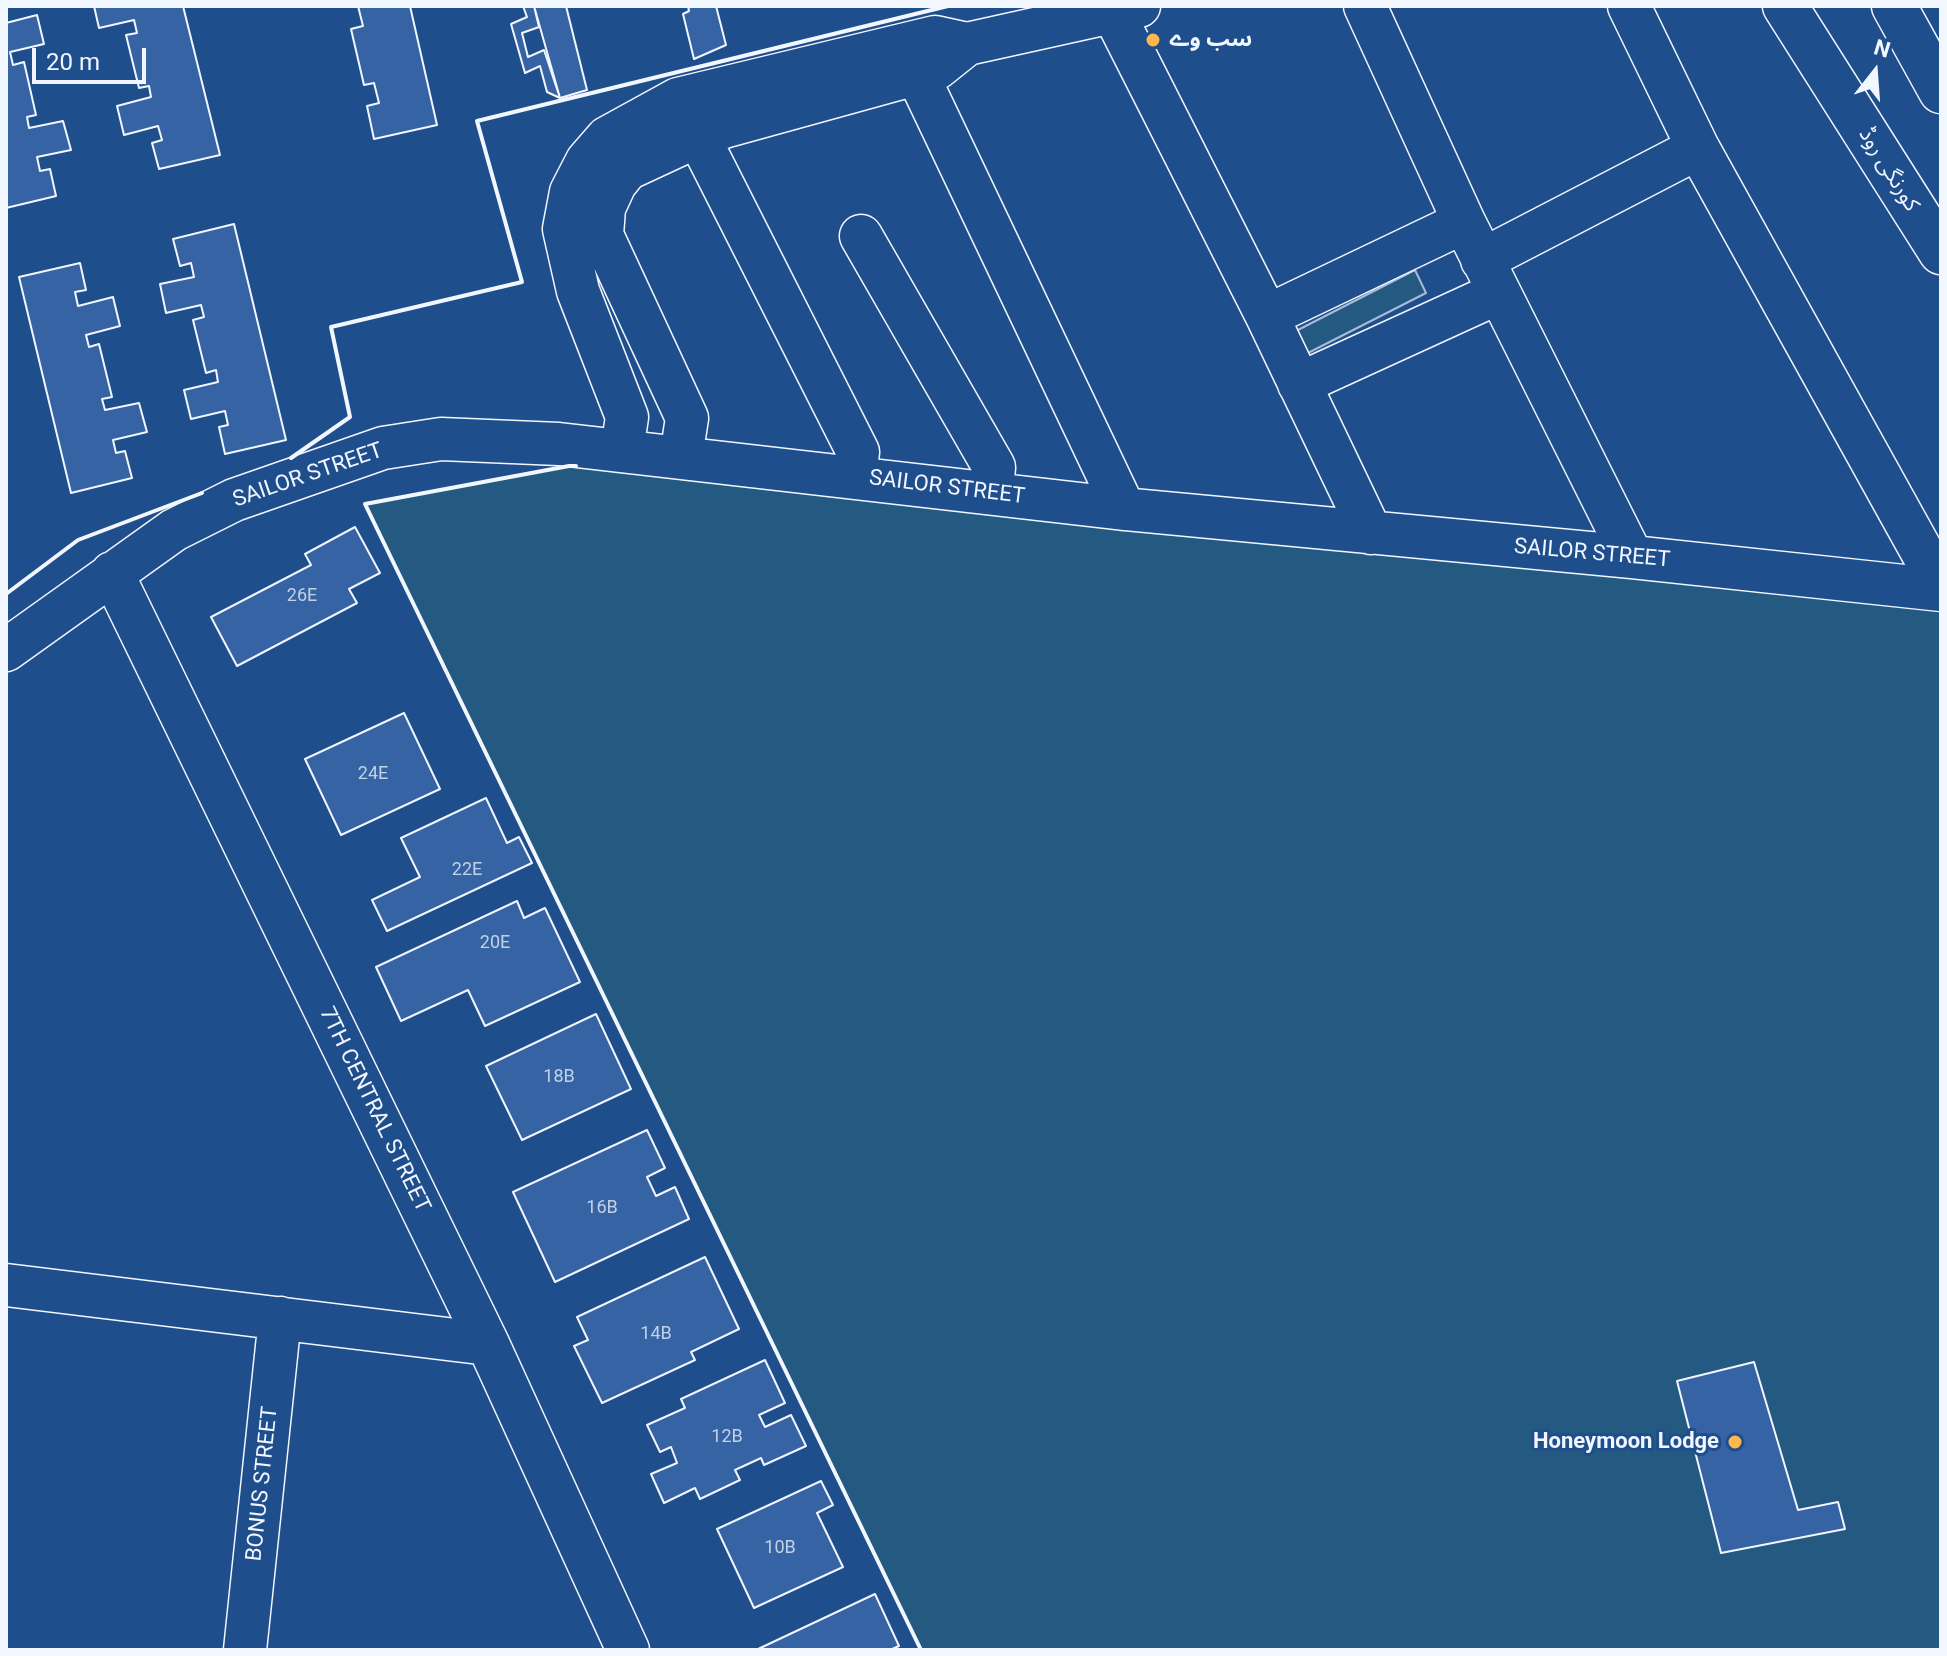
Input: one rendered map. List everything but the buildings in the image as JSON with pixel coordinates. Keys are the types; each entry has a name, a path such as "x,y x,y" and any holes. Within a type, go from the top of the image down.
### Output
{"main road":[{"name":"کورنگی روڈ","path":"1785,6 1941,252"},
{"path":"1894,6 1941,91"}],"street":[{"path":"1365,6 1490,276 1632,557"},
{"path":"1629,6 1698,148 1941,588"},
{"path":"622,450 627,417 578,291 564,229 571,192 587,161 607,138 678,99 935,37 967,44 1126,9 1371,533"},
{"path":"681,457 687,418 602,235 604,208 615,184 627,169 698,136 937,68 967,44"},
{"path":"916,72 1124,509"},
{"path":"698,136 858,452 855,476"},
{"path":"1299,384 1490,276 1698,148"},
{"path":"1267,316 1464,222"},
{"path":"861,236 994,467 992,493"},
{"name":"SAILOR STREET","path":"6,650 174,530 234,500 383,448 441,439 622,450 1124,509 1941,588"},
{"name":"7TH CENTRAL STREET","path":"112,573 488,1344 628,1650"},
{"path":"6,1285 488,1344"},
{"name":"BONUS STREET","path":"245,1650 280,1318"}],"shaded area":[{"path":"1415,270 1426,293 1304,355 1292,333"},
{"name":"Honeymoon Lodge","path":"569,466 1941,609 1941,1650 921,1650 365,504"}],"wall":[{"path":"291,458 350,417 331,327 522,282 477,121 948,6"},
{"path":"576,466 365,504 921,1650"},
{"path":"6,594 78,540 202,493"}],"place":[{"name":"سب وے","path":"1153,40"},
{"name":"Honeymoon Lodge","path":"1735,1442"}]}
